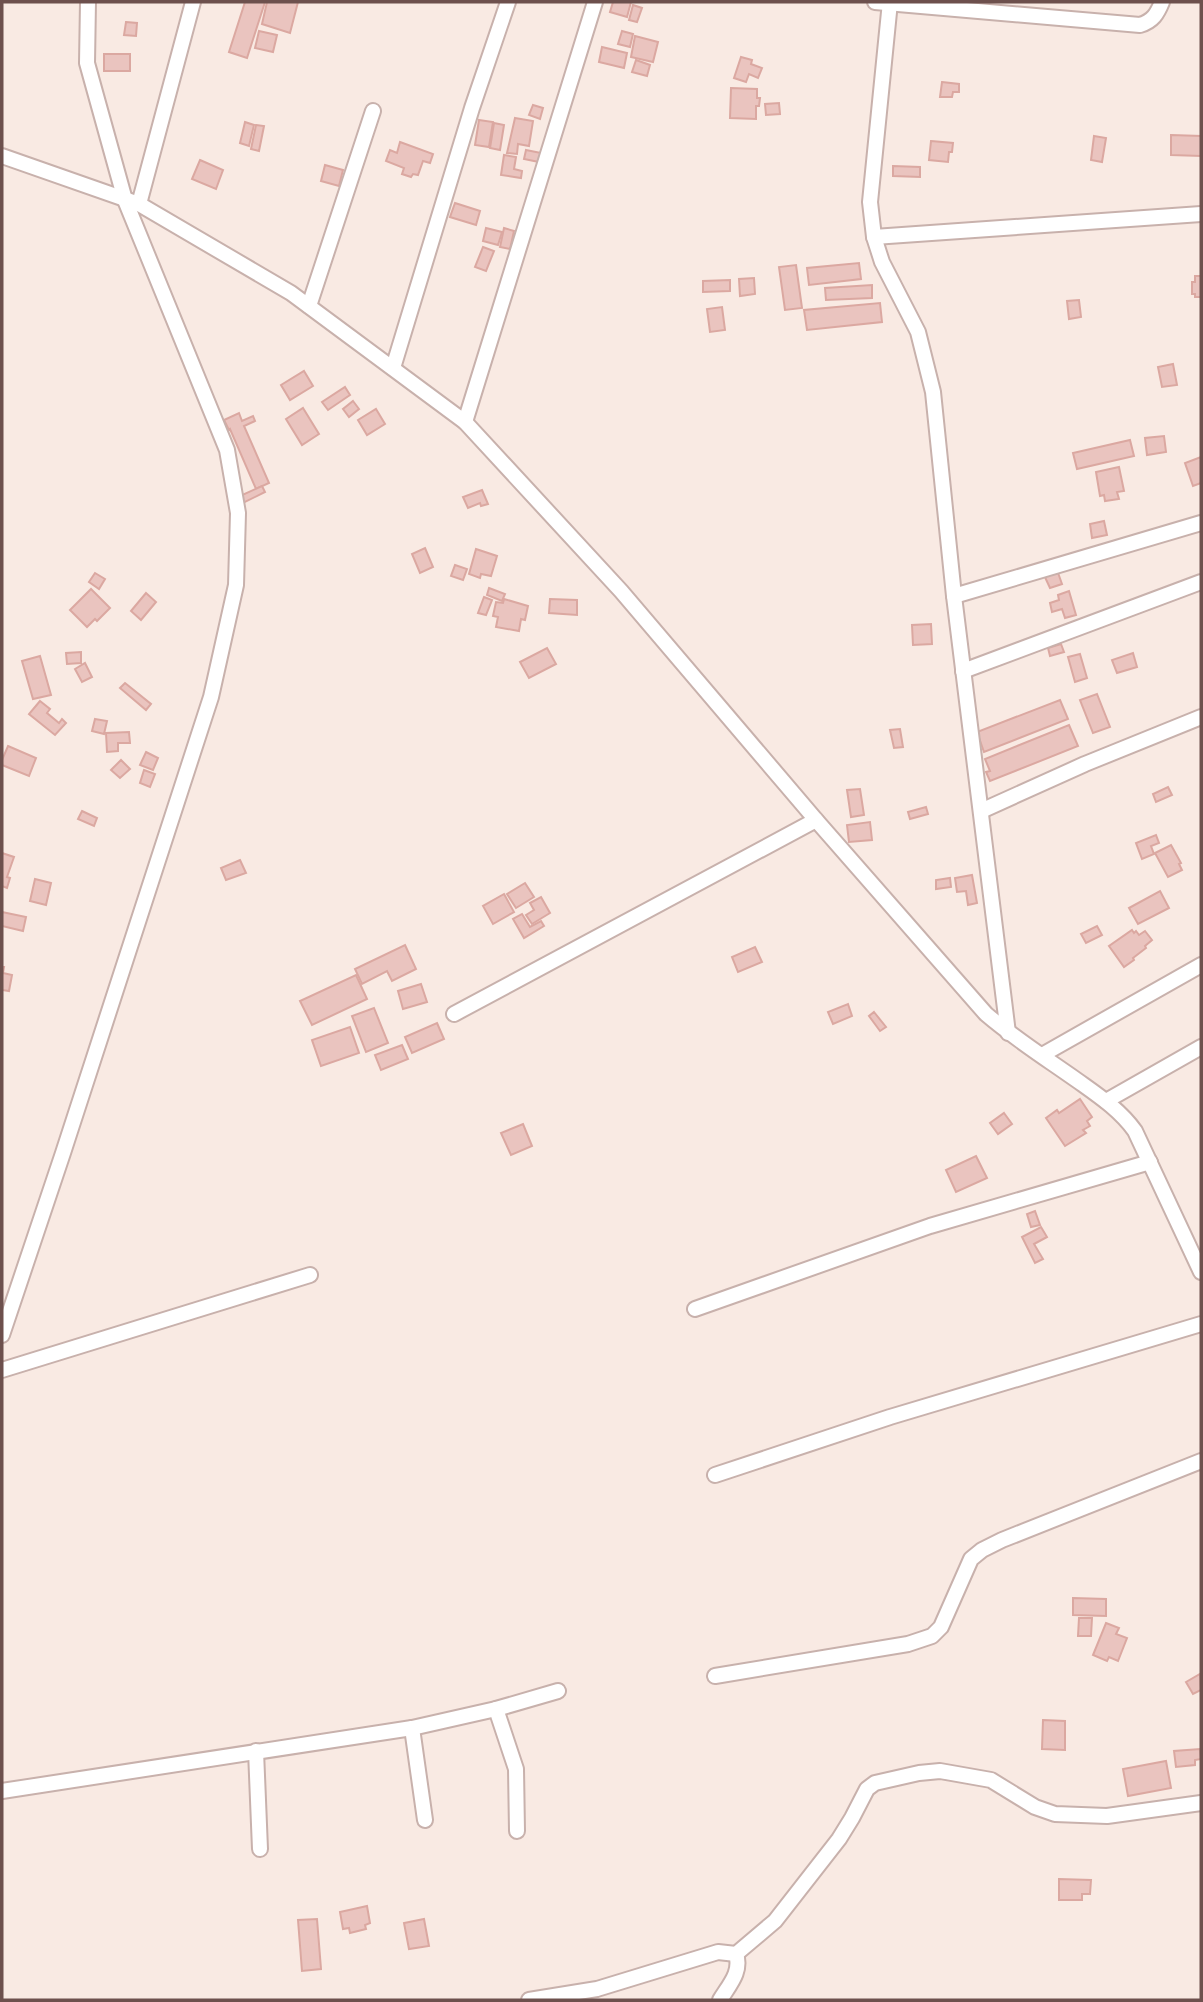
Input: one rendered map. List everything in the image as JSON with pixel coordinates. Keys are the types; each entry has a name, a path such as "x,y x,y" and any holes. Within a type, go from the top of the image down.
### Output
{"street":[{"path":"2,1335 64,1153 211,697 236,585 238,513 227,450 132,202 87,63 88,2"},
{"path":"132,202 193,2"},
{"path":"393,368 472,108 508,2"},
{"path":"466,422 595,2"},
{"path":"875,2 1140,25 1150,22 1162,2"},
{"path":"890,3 870,202 874,237 882,262 918,332 933,392 954,596 1008,1033"},
{"path":"309,306 373,111"},
{"path":"2,156 132,202 292,293 466,422 621,591 986,1014 1125,1118 1135,1131 1201,1272"},
{"path":"874,237 1201,214"},
{"path":"954,596 1201,523"},
{"path":"963,671 1201,582"},
{"path":"981,811 1085,764 1201,717"},
{"path":"454,1014 816,820"},
{"path":"1042,1055 1201,965"},
{"path":"1105,1101 1201,1047"},
{"path":"695,1309 930,1226 1150,1162"},
{"path":"2,1370 310,1275"},
{"path":"715,1475 890,1416 1201,1324"},
{"path":"715,1676 908,1644 932,1636 941,1627 971,1559 982,1550 1201,1461"},
{"path":"2,1791 412,1728 496,1709 558,1691"},
{"path":"496,1709 516,1769 517,1831"},
{"path":"412,1728 425,1820"},
{"path":"256,1751 260,1849"},
{"path":"529,2000 597,1989 718,1952 736,1954 775,1921 839,1839 867,1789 875,1783 940,1771 991,1780 1035,1807 1055,1814 1107,1816 1201,1803"},
{"path":"720,2000 737,1972 739,1966 736,1954"}],"building":[{"path":"245,2 265,2 247,58 229,52"},
{"path":"267,2 298,2 290,33 262,24"},
{"path":"613,2 631,2 627,17 610,12"},
{"path":"633,5 642,8 637,22 629,20"},
{"path":"126,22 137,23 136,36 124,35"},
{"path":"259,31 277,35 273,52 255,48"},
{"path":"622,31 633,34 630,47 618,44"},
{"path":"635,36 658,42 653,62 631,57"},
{"path":"602,47 627,53 624,68 599,62"},
{"path":"104,54 130,54 130,71 104,71"},
{"path":"741,57 752,60 751,64 762,68 758,78 749,74 746,82 734,78"},
{"path":"636,60 650,65 647,76 632,72"},
{"path":"942,82 959,84 959,92 953,92 952,97 940,97"},
{"path":"731,88 757,89 757,98 760,98 759,106 756,106 756,119 730,118"},
{"path":"779,103 780,114 766,115 765,104"},
{"path":"533,105 543,108 540,119 529,115"},
{"path":"515,118 533,121 529,146 518,144 517,154 507,153"},
{"path":"479,120 493,122 489,147 475,145"},
{"path":"245,122 254,125 249,146 240,143"},
{"path":"494,123 504,125 500,150 490,148"},
{"path":"256,125 264,126 259,151 251,149"},
{"path":"1171,135 1201,136 1201,156 1171,155"},
{"path":"1094,136 1106,138 1102,162 1091,160"},
{"path":"931,141 953,143 948,162 929,160"},
{"path":"400,142 433,154 430,163 423,161 418,175 413,174 411,177 402,174 404,168 386,161 390,150 397,153"},
{"path":"526,150 541,153 539,162 524,159"},
{"path":"504,155 516,157 514,169 522,171 521,178 501,175"},
{"path":"200,160 223,170 216,189 192,179"},
{"path":"325,165 343,170 339,186 321,181"},
{"path":"893,166 920,167 920,177 893,176"},
{"path":"455,203 480,211 476,225 450,217"},
{"path":"486,228 502,232 498,245 483,241"},
{"path":"504,228 514,231 510,249 500,247"},
{"path":"483,247 494,251 486,271 475,267"},
{"path":"859,263 861,279 809,285 807,268"},
{"path":"796,265 802,308 785,310 779,267"},
{"path":"1195,276 1201,276 1201,297 1192,294"},
{"path":"754,278 755,294 740,296 739,279"},
{"path":"730,280 730,291 703,292 703,281"},
{"path":"872,285 872,298 826,300 825,288"},
{"path":"1079,300 1081,317 1069,319 1067,301"},
{"path":"880,303 882,322 807,330 804,310"},
{"path":"722,307 725,330 710,332 707,309"},
{"path":"1173,364 1177,385 1162,387 1158,367"},
{"path":"304,371 313,386 290,400 281,385"},
{"path":"345,387 350,395 328,410 322,402"},
{"path":"353,401 359,409 349,417 343,409"},
{"path":"303,408 319,434 302,445 286,419"},
{"path":"376,409 385,424 367,435 358,420"},
{"path":"239,413 242,421 253,416 255,421 244,426 269,483 256,489 224,420"},
{"path":"1164,436 1166,452 1147,455 1145,438"},
{"path":"1130,440 1134,456 1077,469 1073,453"},
{"path":"1201,457 1201,483 1193,486 1185,463"},
{"path":"1119,467 1124,491 1117,492 1119,499 1105,501 1104,495 1100,496 1096,472"},
{"path":"262,486 265,492 243,503 240,496"},
{"path":"482,490 488,504 481,506 480,503 468,508 463,497"},
{"path":"1104,521 1107,535 1092,538 1090,524"},
{"path":"425,548 433,567 420,573 412,554"},
{"path":"476,549 497,556 491,576 481,574 480,578 469,574"},
{"path":"455,565 467,569 463,580 451,576"},
{"path":"1057,570 1062,584 1050,588 1044,575"},
{"path":"95,573 105,579 99,589 89,582"},
{"path":"489,588 505,594 502,601 487,595"},
{"path":"91,589 110,608 87,627 70,610"},
{"path":"1069,591 1076,615 1065,618 1062,609 1052,612 1050,603 1059,600 1058,595"},
{"path":"146,593 156,602 141,620 131,611"},
{"path":"484,597 492,600 486,615 478,613"},
{"path":"504,599 528,606 525,620 521,619 519,631 496,627 498,617 493,616 496,602 503,603"},
{"path":"550,599 577,600 577,615 549,613"},
{"path":"931,624 932,644 913,645 912,625"},
{"path":"1061,644 1064,652 1050,656 1048,648"},
{"path":"547,648 556,664 529,678 520,662"},
{"path":"81,652 81,663 67,664 66,653"},
{"path":"1133,653 1137,667 1117,673 1112,660"},
{"path":"1080,654 1087,678 1075,682 1068,657"},
{"path":"40,656 51,695 33,699 22,661"},
{"path":"85,663 92,677 82,682 75,669"},
{"path":"125,683 151,704 146,710 120,688"},
{"path":"1097,694 1110,727 1093,733 1080,700"},
{"path":"1060,700 1068,719 984,752 977,732"},
{"path":"40,701 50,709 47,713 59,723 62,719 66,723 55,735 29,714"},
{"path":"95,719 107,721 104,734 92,731"},
{"path":"1069,725 1078,746 990,781 986,772 990,771 985,759"},
{"path":"900,729 903,747 894,748 890,730"},
{"path":"129,732 130,743 118,743 118,751 107,752 106,733"},
{"path":"8,746 36,758 29,776 2,765"},
{"path":"146,752 158,758 153,770 140,765"},
{"path":"121,760 130,769 120,778 111,770"},
{"path":"144,770 155,774 150,787 140,783"},
{"path":"1168,787 1172,795 1156,802 1153,794"},
{"path":"860,789 864,815 851,817 847,790"},
{"path":"926,807 928,814 910,819 908,812"},
{"path":"82,811 97,818 94,826 78,819"},
{"path":"870,822 872,840 849,842 847,825"},
{"path":"1156,835 1159,843 1151,846 1154,854 1142,859 1136,843"},
{"path":"1171,845 1182,870 1168,877 1155,853"},
{"path":"2,853 14,857 7,877 10,878 7,888 2,886"},
{"path":"240,860 246,873 226,880 221,868"},
{"path":"972,875 977,903 968,905 966,891 957,892 955,878"},
{"path":"950,878 951,887 936,889 936,880"},
{"path":"35,879 51,883 46,905 30,901"},
{"path":"525,883 534,897 516,908 507,894"},
{"path":"1160,891 1169,908 1138,924 1129,908"},
{"path":"504,894 514,912 493,924 483,906"},
{"path":"541,897 550,913 532,924 526,915 534,910 530,903"},
{"path":"2,912 26,917 23,931 2,926"},
{"path":"522,914 530,927 541,921 544,926 524,938 513,919"},
{"path":"1097,926 1102,935 1086,943 1081,934"},
{"path":"1132,930 1139,935 1145,931 1152,940 1124,967 1109,946"},
{"path":"405,945 416,969 392,981 387,971 362,984 355,969"},
{"path":"755,947 762,962 738,972 732,957"},
{"path":"2,967 3,973 12,975 9,991 2,990"},
{"path":"356,975 367,999 312,1025 300,1001"},
{"path":"421,984 427,1002 403,1009 398,991"},
{"path":"848,1004 852,1016 833,1024 828,1012"},
{"path":"374,1008 388,1043 366,1052 352,1016"},
{"path":"874,1012 886,1027 880,1031 869,1016"},
{"path":"437,1023 444,1039 412,1053 405,1037"},
{"path":"350,1027 359,1053 321,1066 312,1040"},
{"path":"402,1045 408,1059 381,1070 375,1055"},
{"path":"1080,1099 1092,1117 1087,1121 1090,1126 1083,1130 1086,1133 1065,1146 1046,1118"},
{"path":"1004,1113 1012,1124 998,1134 990,1123"},
{"path":"523,1124 532,1146 511,1155 501,1133"},
{"path":"976,1156 987,1178 956,1192 946,1170"},
{"path":"1035,1211 1040,1225 1031,1227 1027,1214"},
{"path":"1041,1227 1047,1237 1034,1244 1043,1259 1035,1263 1022,1237"},
{"path":"1073,1598 1106,1599 1106,1616 1073,1615"},
{"path":"1079,1618 1092,1618 1091,1636 1078,1636"},
{"path":"1106,1623 1119,1628 1116,1634 1127,1638 1118,1661 1109,1657 1107,1661 1093,1655"},
{"path":"1200,1674 1201,1690 1193,1694 1186,1682"},
{"path":"1043,1720 1065,1721 1065,1750 1042,1749"},
{"path":"1200,1749 1201,1759 1195,1760 1195,1765 1176,1767 1174,1751"},
{"path":"1166,1761 1171,1788 1128,1796 1123,1769"},
{"path":"1059,1879 1091,1880 1090,1894 1082,1894 1082,1900 1059,1900"},
{"path":"367,1906 370,1923 365,1925 366,1929 350,1933 349,1928 343,1929 340,1912"},
{"path":"317,1919 321,1969 302,1971 298,1920"},
{"path":"424,1919 429,1946 409,1949 404,1923"}]}
